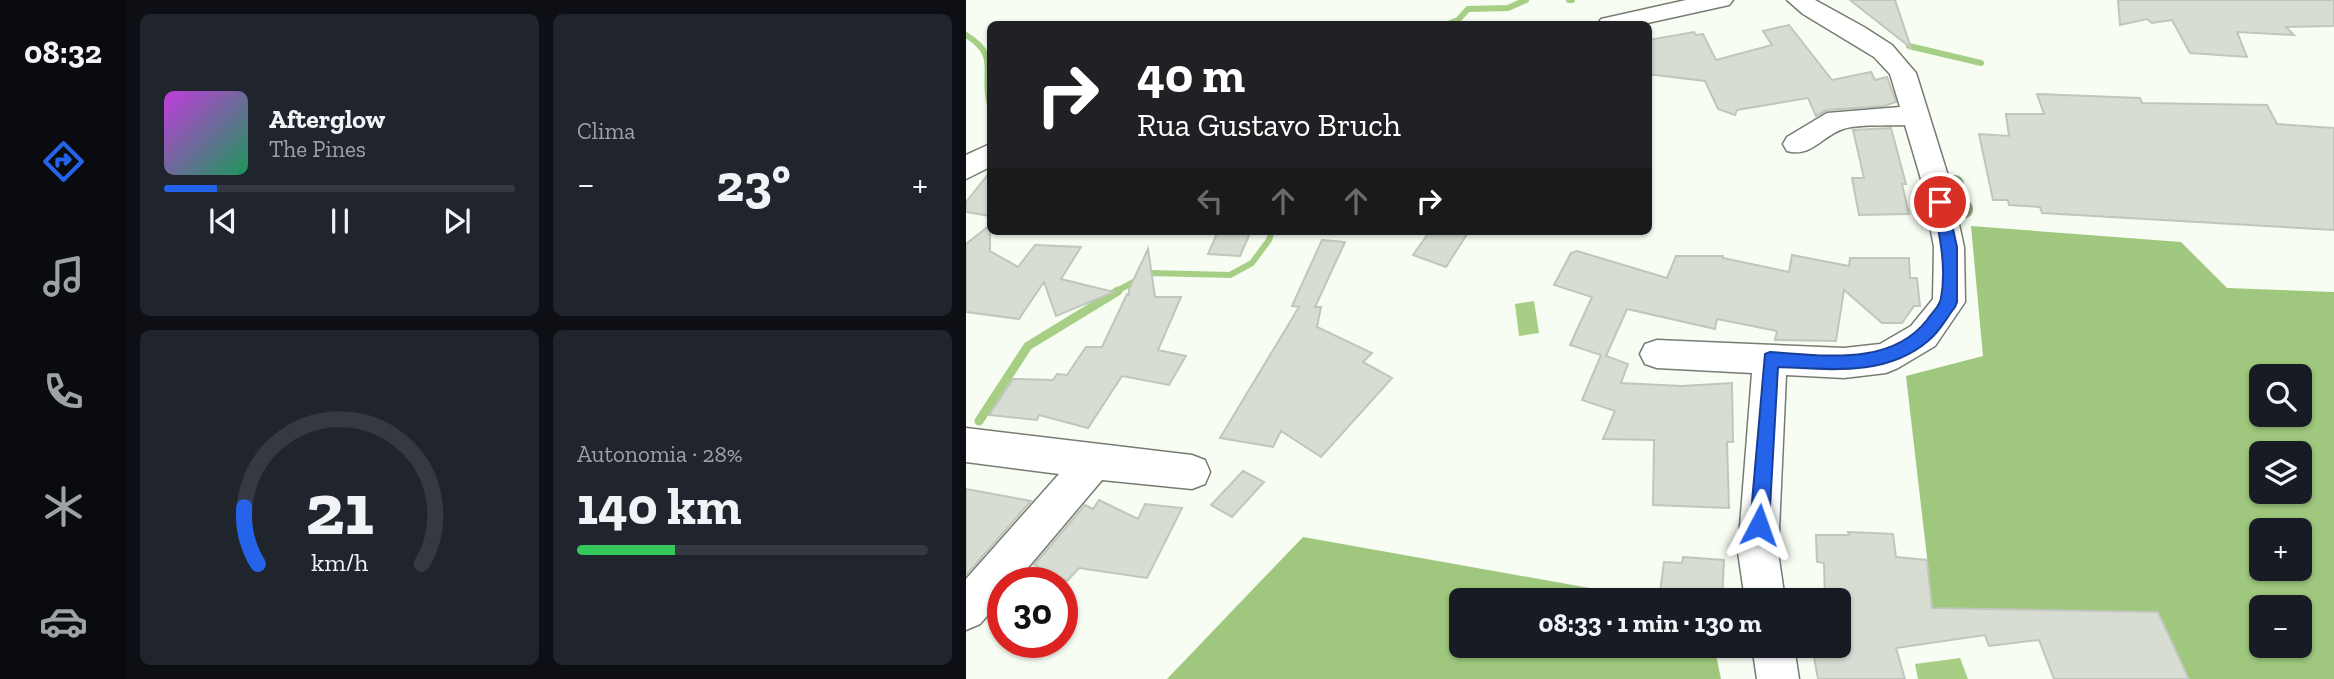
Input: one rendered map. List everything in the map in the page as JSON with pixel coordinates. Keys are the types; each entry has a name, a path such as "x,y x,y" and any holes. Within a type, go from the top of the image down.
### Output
{"street":[{"path":"1621,21 1685,4 1721,0"},
{"path":"1657,354 1844,363 1886,358 1923,336 1949,302 1949,247 1917,115 1903,73 1896,60 1800,0"},
{"path":"1797,144 1837,120 1917,115"},
{"path":"1763,588 1758,552 1770,359"},
{"path":"966,445 1192,472"},
{"path":"966,610 1094,462"},
{"path":"1775,658 1778,679"}],"shaded area":[{"path":"1971,226 2181,242 2227,288 2334,292 2334,679 2143,679 2027,609 1933,609 1906,376 1983,356"},
{"path":"1534,301 1539,333 1519,336 1515,304"},
{"path":"1303,537 1590,588 1449,588 1449,658 1717,658 1721,679 1167,679"},
{"path":"1960,658 1968,679 1918,679 1915,664"}],"building":[{"path":"1850,0 1895,0 1911,48"},
{"path":"2118,0 2334,0 2334,26 2286,27 2294,35 2237,32 2247,57 2190,53 2172,20 2152,23 2147,19 2120,25"},
{"path":"1789,25 1832,80 1871,72 1875,80 1887,77 1896,102 1884,106 1827,110 1816,116 1808,98 1737,110 1735,115 1718,109 1705,81 1652,74 1652,39 1694,32 1696,35 1703,34 1716,60 1772,45 1763,31"},
{"path":"2037,94 2140,98 2142,103 2267,105 2277,124 2334,128 2334,230 2042,213 2040,207 2009,205 2008,200 1993,200 1979,134 2009,136 2006,114 2044,114"},
{"path":"1891,128 1906,184 1902,184 1909,214 1859,215 1852,178 1864,178 1853,130"},
{"path":"987,176 987,216 966,212 966,202"},
{"path":"987,227 990,251 1018,267 1035,245 1081,247 1061,279 1114,292 1056,316 1044,282 1019,319 966,312 966,244"},
{"path":"1216,235 1249,235 1240,256 1208,254"},
{"path":"1427,235 1466,235 1446,267 1413,255"},
{"path":"1322,240 1345,242 1315,307 1321,307 1317,327 1372,353 1363,362 1392,378 1321,457 1281,431 1273,447 1220,438 1299,307 1292,306"},
{"path":"1148,249 1155,297 1181,297 1158,350 1186,356 1169,385 1122,376 1088,428 1039,415 1037,420 989,415 1013,379 1053,380 1057,374 1067,375 1086,347 1102,347 1127,294 1129,295 1129,289"},
{"path":"1577,251 1667,278 1676,256 1723,256 1789,272 1792,255 1849,266 1850,258 1909,258 1910,278 1917,278 1920,306 1914,306 1902,323 1882,323 1844,290 1836,341 1775,340 1777,331 1717,319 1715,329 1627,309 1606,356 1628,364 1621,383 1682,386 1732,383 1733,442 1727,442 1729,508 1653,505 1654,440 1603,439 1615,411 1582,400 1601,355 1570,345 1592,297 1554,285 1571,253"},
{"path":"1243,471 1264,482 1232,517 1211,505"},
{"path":"966,489 1031,501 966,575"},
{"path":"1099,500 1138,519 1145,504 1182,508 1147,578 1078,567 1034,565 1085,505 1093,509"},
{"path":"1848,532 1893,534 1896,557 1927,560 1932,608 2158,612 2189,679 2054,679 2039,640 1989,646 1985,635 1896,648 1905,679 1818,679 1814,658 1851,658 1851,588 1825,588 1824,563 1817,562 1816,535 1849,535"},
{"path":"1683,557 1724,560 1723,588 1661,588 1664,562 1682,563"}],"waterway":[{"path":"1456,21 1468,9 1508,8 1526,0"},
{"path":"966,35 977,43 987,58"},
{"path":"1909,46 1981,63"},
{"path":"1115,292 1150,273 1230,275 1252,263 1271,235"},
{"path":"979,421 1028,346 1118,291"}],"route":[{"path":"1759,525 1770,359 1844,363 1886,358 1923,336 1949,302 1949,247 1940,202"}]}
